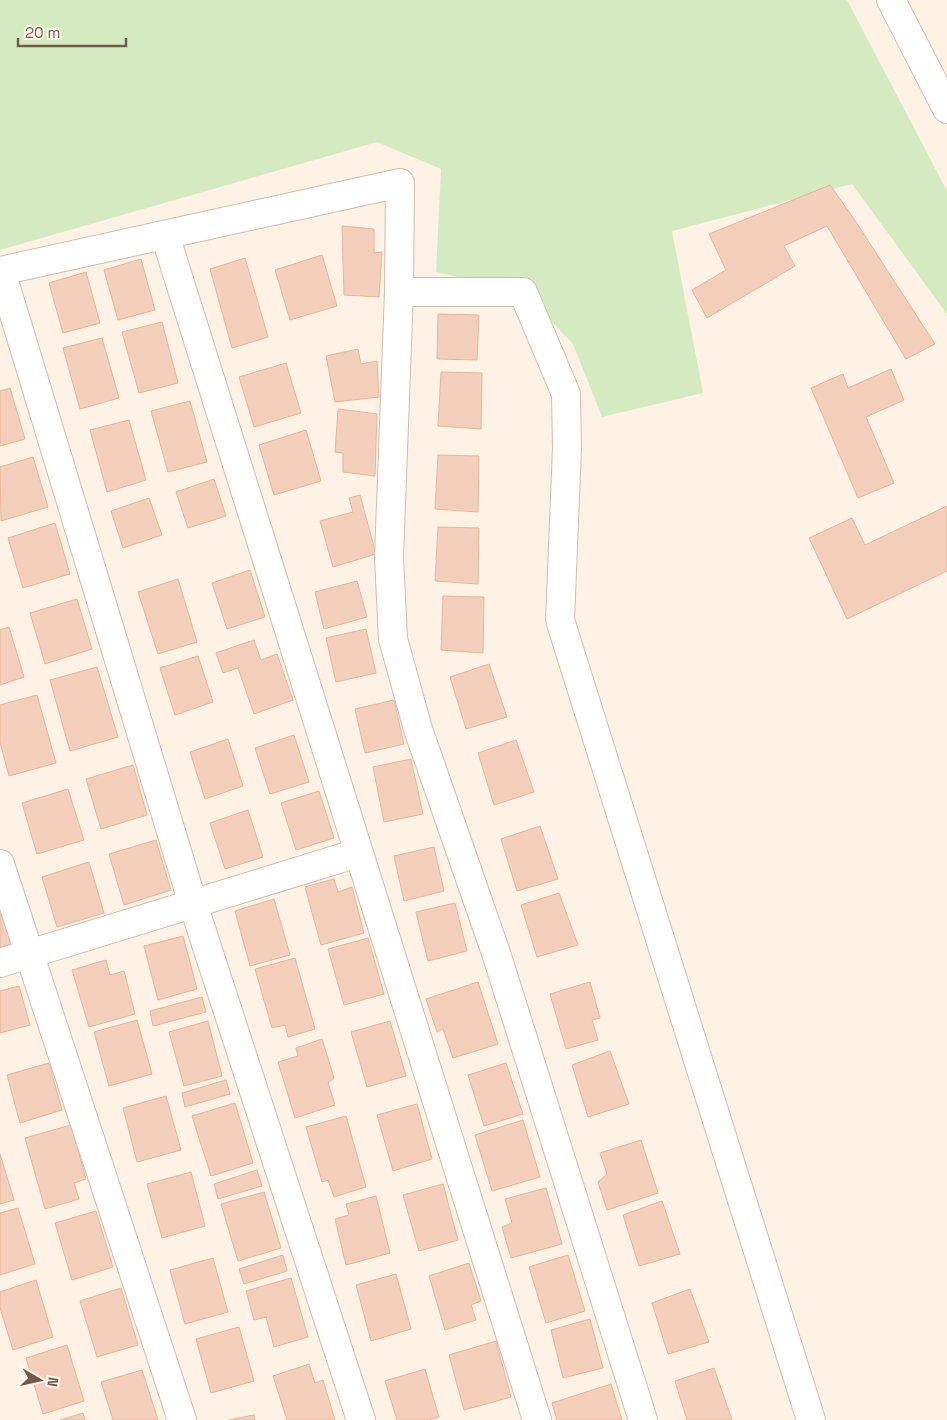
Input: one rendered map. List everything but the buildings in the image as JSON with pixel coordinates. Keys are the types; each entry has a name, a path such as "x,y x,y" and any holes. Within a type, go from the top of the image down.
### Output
{"street":[{"path":"891,0 947,108"},
{"path":"361,1420 193,904 0,271 400,183 399,292 389,557 393,639 418,729 496,953 642,1420"},
{"path":"164,235 537,1420"},
{"path":"399,292 523,292 566,394 568,448 560,620 811,1420"},
{"path":"0,962 358,853"},
{"path":"0,864 182,1420"}],"green space":[{"path":"0,0 847,0 947,191 947,314 852,184 672,231 703,393 602,417 573,344 523,292 436,272 441,169 377,142 0,250"}]}
